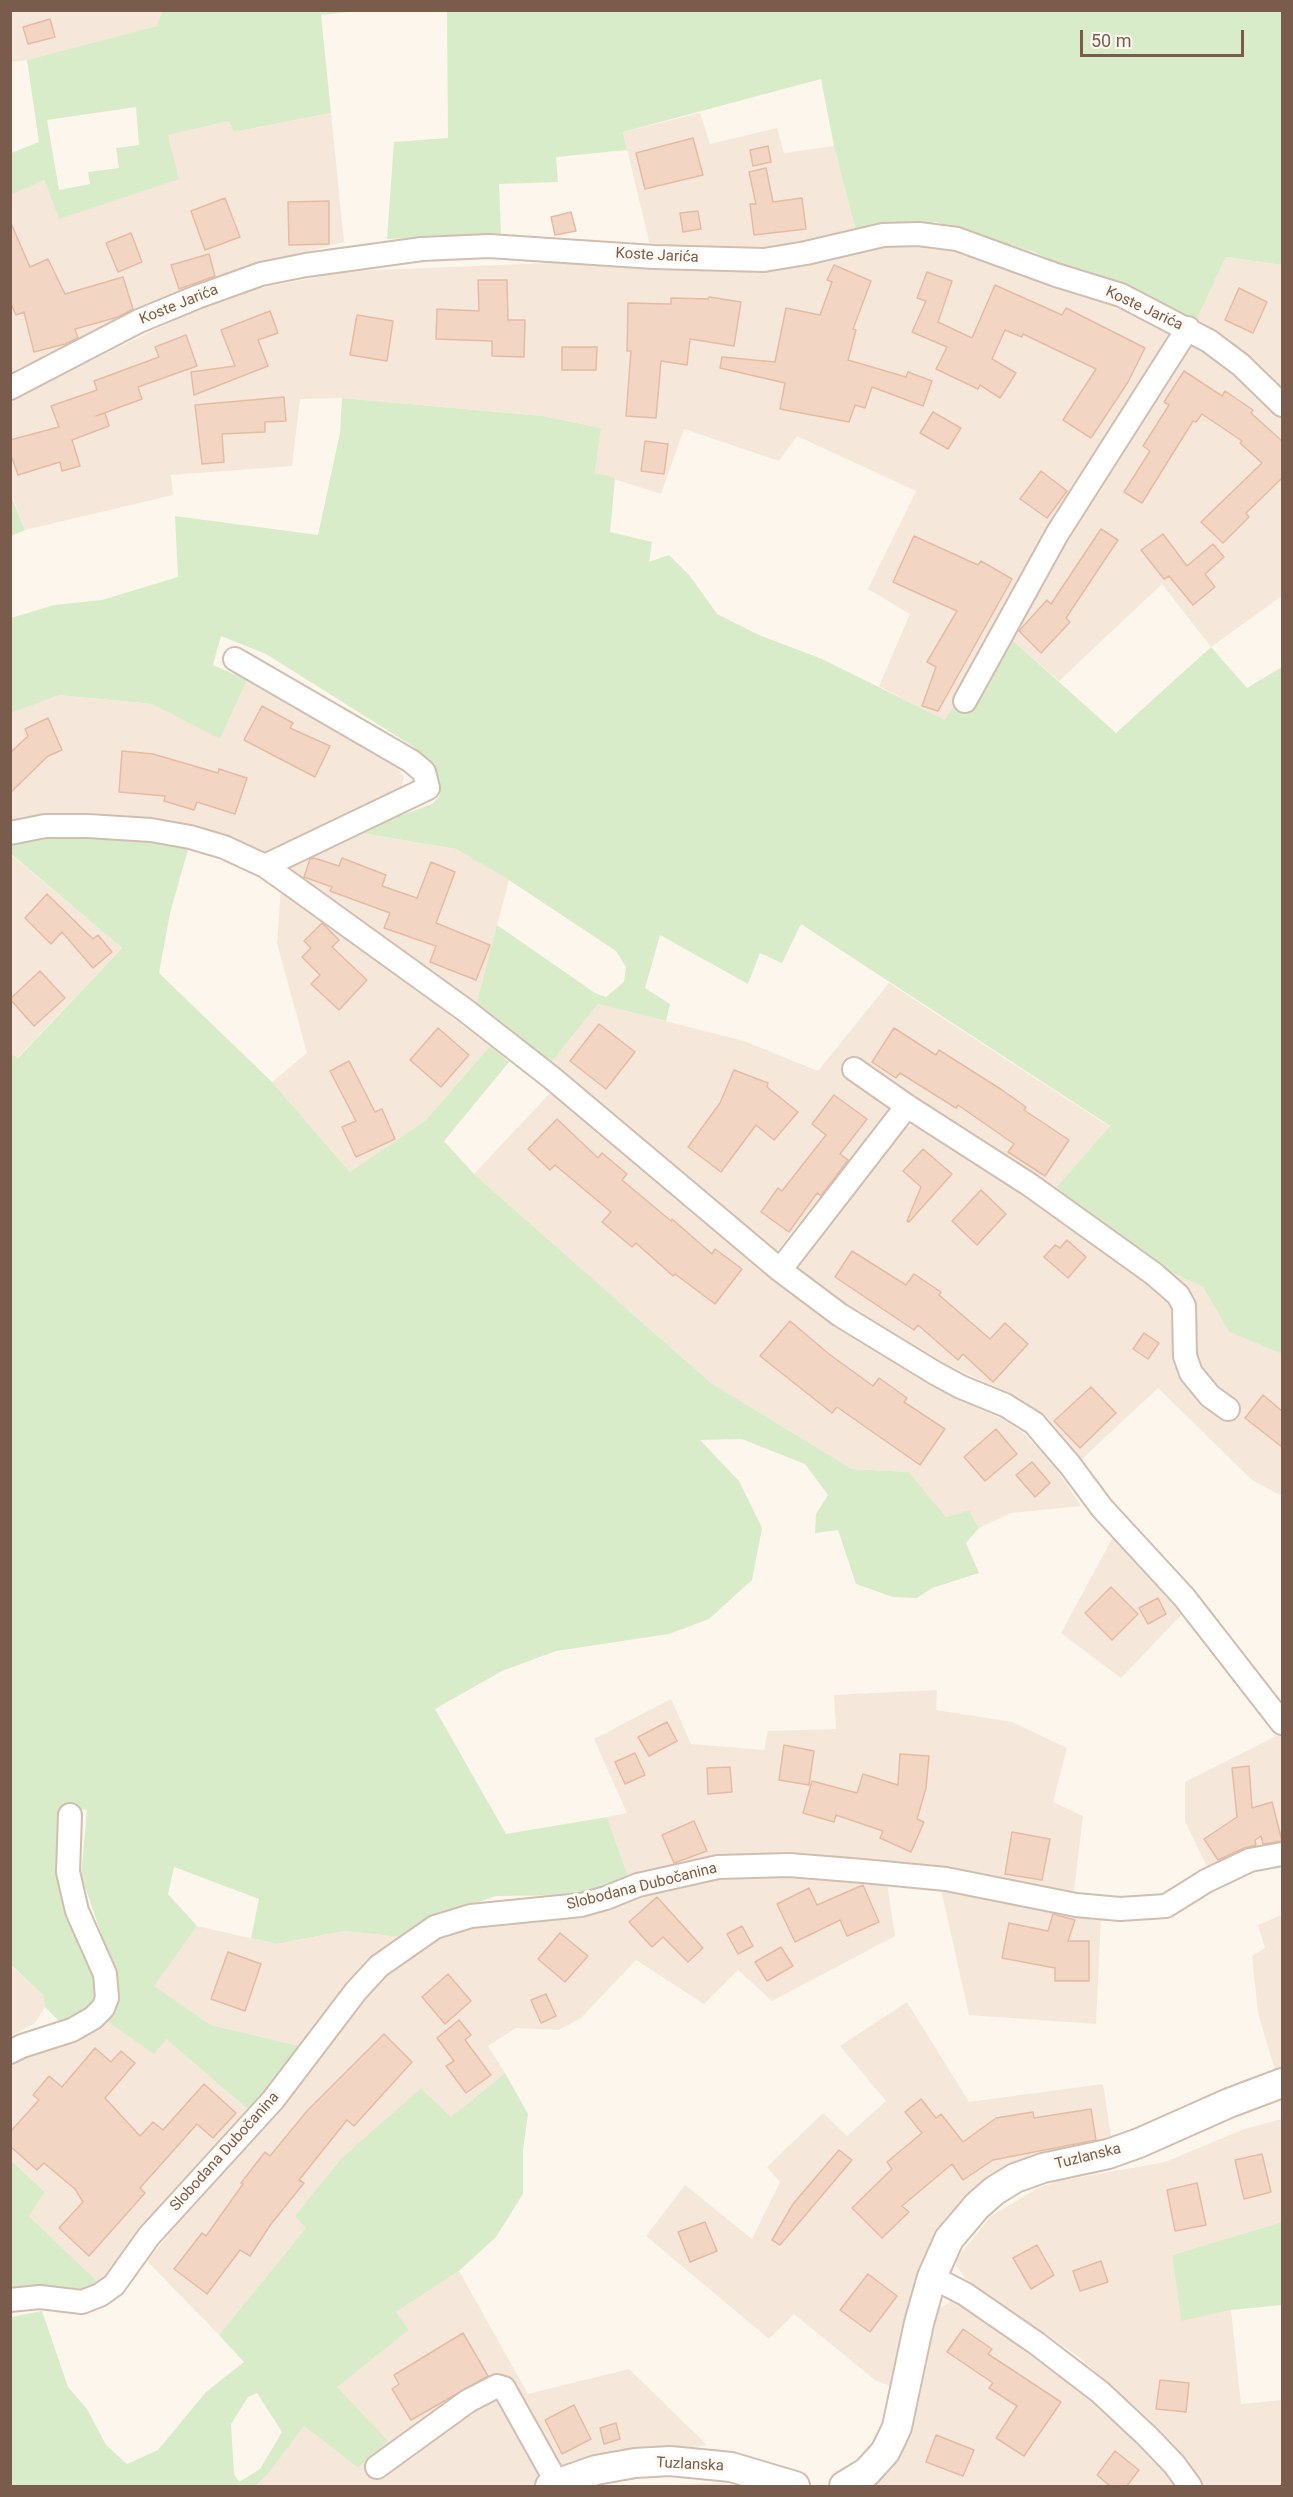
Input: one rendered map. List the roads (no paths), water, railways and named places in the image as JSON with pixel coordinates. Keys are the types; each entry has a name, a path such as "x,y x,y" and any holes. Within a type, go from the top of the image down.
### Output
{"street":[{"name":"Koste Jarića","path":"10,388 139,321 261,273 422,249 489,246 654,257 764,260 883,235 936,235 957,239 1056,275 1121,295 1188,328 1241,365 1282,405"},
{"path":"965,701 1057,534 1188,328"},
{"path":"235,659 411,761 424,772 428,788 265,866"},
{"path":"10,833 45,826 151,830 190,837 224,847 265,866 465,1010 552,1078 780,1270 840,1315 935,1373 961,1387 1005,1405 1034,1424 1070,1465 1102,1508 1184,1597 1282,1723"},
{"path":"855,1069 907,1106 1030,1185 1154,1274 1178,1295 1184,1306 1185,1356 1191,1372 1210,1396 1228,1409"},
{"path":"780,1270 907,1106"},
{"path":"10,2052 72,2030 93,2018 104,2008 107,1998 105,1974 77,1911 68,1872 70,1815"},
{"name":"Slobodana Dubočanina","path":"10,2300 40,2297 82,2301 100,2295 114,2285 149,2236 273,2100 356,1991 379,1966 435,1927 471,1916 581,1905 638,1886 718,1867 789,1865 874,1872 946,1879 1077,1905 1120,1909 1166,1906 1206,1881 1250,1860 1282,1854"},
{"name":"Tuzlanska","path":"844,2487 867,2472 885,2452 892,2439 897,2427 919,2323 942,2251 962,2222 994,2191 1015,2178 1043,2168 1108,2154 1139,2143 1229,2103 1282,2084"},
{"path":"932,2277 950,2284 974,2300 1036,2343 1100,2392 1174,2464 1190,2487"},
{"path":"377,2467 468,2401 497,2386 504,2388 560,2484"},
{"name":"Tuzlanska","path":"560,2484 616,2467 670,2461 732,2467 795,2487"}]}
